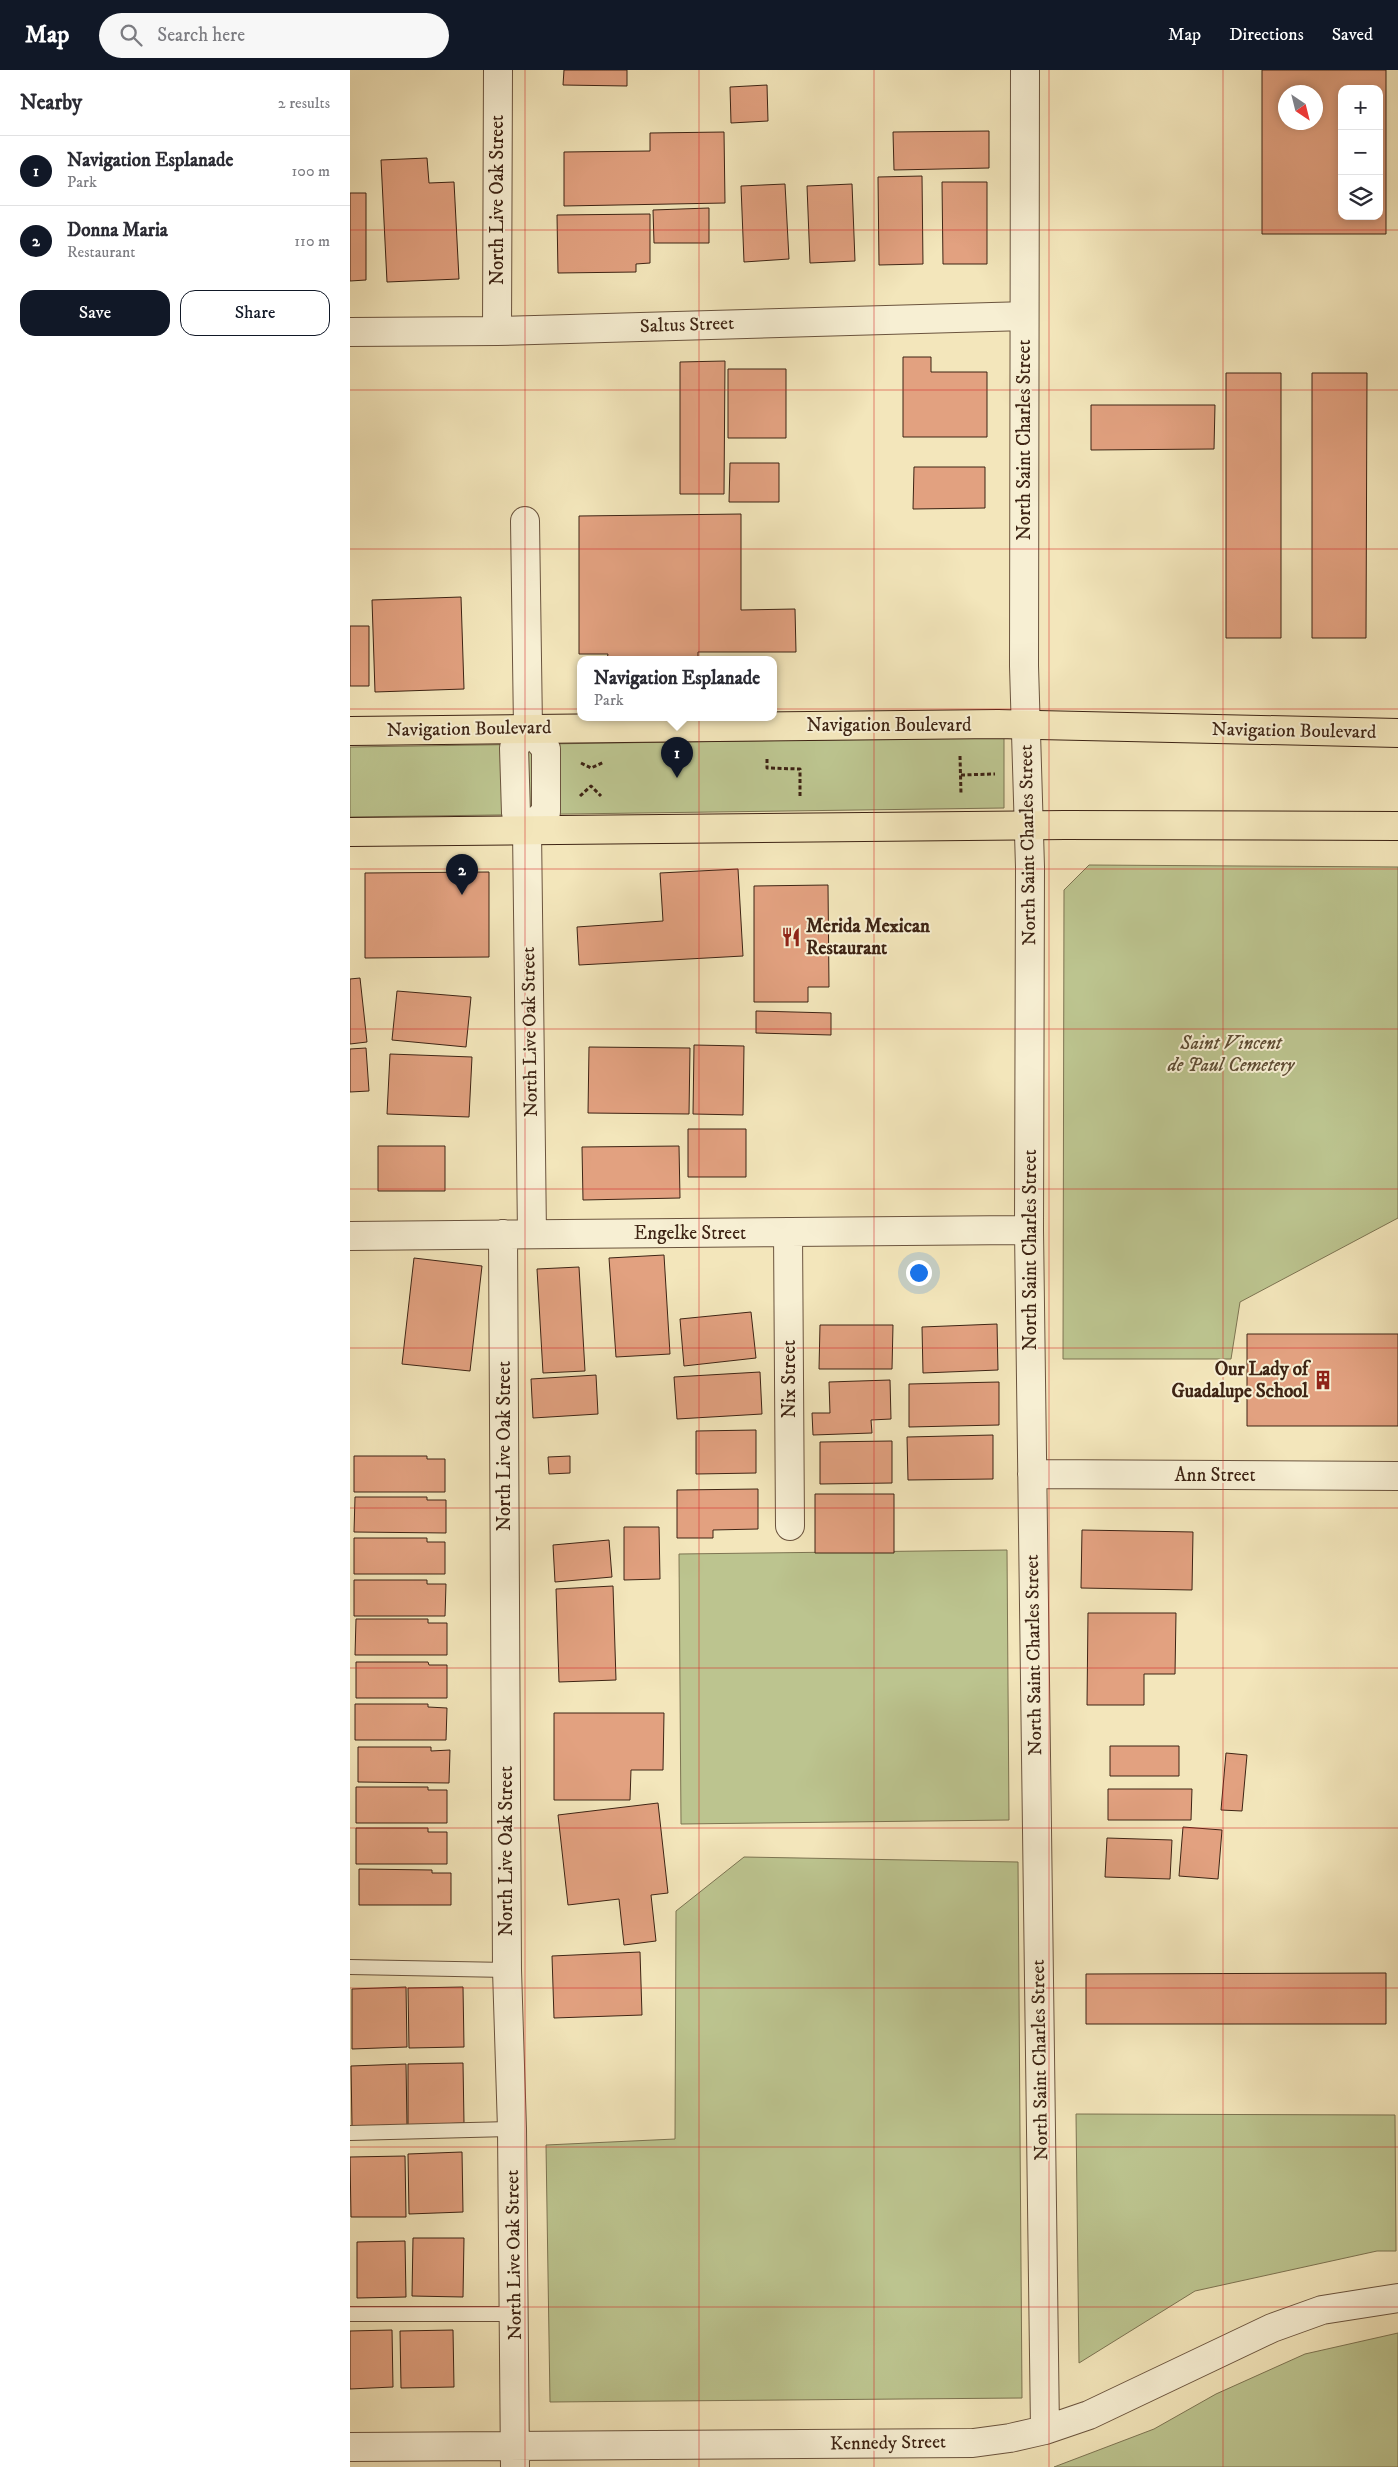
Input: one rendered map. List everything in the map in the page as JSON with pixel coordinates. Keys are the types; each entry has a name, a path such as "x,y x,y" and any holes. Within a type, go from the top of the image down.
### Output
{"main road":[{"name":"Navigation Boulevard","path":"350,731 1027,724 1398,733"},
{"path":"350,832 1029,825 1398,826"}],"street":[{"name":"North Live Oak Street","path":"497,331 498,70"},
{"name":"North Saint Charles Street","path":"1025,70 1023,316 1024,675 1029,825 1029,1230 1045,2430"},
{"name":"Saltus Street","path":"350,332 497,331 1023,316"},
{"path":"526,521 528,728 546,749 546,812 527,830"},
{"name":"North Live Oak Street","path":"527,830 532,1234"},
{"name":"Engelke Street","path":"350,1236 1029,1230"},
{"name":"Nix Street","path":"788,1232 790,1526"},
{"name":"North Live Oak Street","path":"503,1234 507,1970 512,2128 515,2457"},
{"name":"Ann Street","path":"1032,1474 1398,1476"},
{"name":"Kennedy Street","path":"350,2446 515,2457 973,2442 1010,2438 1045,2430 1089,2415 1272,2328 1322,2310 1398,2298"}],"lane":[{"path":"350,1966 507,1970"},
{"path":"350,2133 512,2128"},
{"path":"350,2314 515,2314"}],"path":[{"path":"767,749 767,768 800,768 800,804"},
{"path":"952,794 961,794 960,749"},
{"path":"576,760 591,768 606,762"},
{"path":"961,775 998,774"},
{"path":"575,799 591,786 603,799"},
{"path":"790,796 810,796"}],"green space":[{"path":"1004,737 1004,808 350,817 350,747"},
{"name":"Saint Vincent de Paul Cemetery","path":"1089,865 1398,867 1398,1218 1240,1302 1231,1359 1063,1359 1064,890"},
{"path":"1007,1550 1009,1820 681,1824 679,1554"},
{"path":"744,1857 1018,1862 1022,2398 550,2402 546,2145 675,2139 676,1911"},
{"path":"1076,2114 1395,2115 1396,2251 1377,2251 1195,2291 1079,2363"},
{"path":"1398,2333 1398,2467 1054,2467 1154,2429 1216,2394 1305,2354"}],"building":[{"path":"564,70 627,70 627,86 563,85"},
{"path":"1262,70 1386,70 1386,234 1262,234"},
{"path":"767,85 768,121 731,123 730,87"},
{"path":"989,131 989,168 894,170 893,132"},
{"path":"724,132 725,203 564,206 564,152 650,151 650,133"},
{"path":"427,158 429,183 454,182 459,279 387,282 381,160"},
{"path":"922,176 923,264 879,265 878,177"},
{"path":"942,182 987,182 987,264 943,264"},
{"path":"785,184 789,259 744,262 741,186"},
{"path":"852,184 855,261 810,263 807,186"},
{"path":"350,193 366,193 366,280 350,281"},
{"path":"709,208 709,243 654,243 653,210"},
{"path":"650,214 650,263 636,264 636,272 558,273 557,215"},
{"path":"903,357 931,357 931,372 987,372 987,437 903,437"},
{"path":"725,361 724,494 680,494 680,362"},
{"path":"728,369 786,369 786,438 728,438"},
{"path":"1226,373 1281,373 1281,638 1226,638"},
{"path":"1312,373 1367,373 1366,638 1312,638"},
{"path":"1091,405 1215,405 1214,449 1091,450"},
{"path":"730,463 779,463 779,502 729,502"},
{"path":"914,467 985,467 985,508 913,509"},
{"path":"741,514 741,610 795,609 796,652 698,652 698,656 608,656 608,654 579,654 579,516"},
{"path":"461,597 464,689 375,692 372,600"},
{"path":"350,626 369,626 369,686 350,686"},
{"path":"738,869 743,956 579,965 577,927 663,921 660,873"},
{"path":"489,872 489,957 365,958 365,873"},
{"name":"Merida Mexican Restaurant","path":"828,885 829,987 808,987 808,1002 754,1002 754,886"},
{"path":"360,978 367,1042 350,1044 350,979"},
{"path":"397,991 471,997 466,1047 392,1040"},
{"path":"756,1011 831,1013 831,1035 756,1033"},
{"path":"694,1045 744,1046 743,1115 693,1114"},
{"path":"589,1047 690,1048 689,1114 588,1113"},
{"path":"366,1048 369,1091 350,1092 350,1049"},
{"path":"390,1054 472,1057 469,1117 387,1114"},
{"path":"688,1129 746,1129 746,1177 688,1177"},
{"path":"378,1146 445,1146 445,1191 378,1191"},
{"path":"679,1146 680,1198 583,1200 582,1147"},
{"path":"664,1255 670,1354 616,1357 609,1258"},
{"path":"414,1258 482,1266 470,1371 402,1364"},
{"path":"579,1267 585,1371 543,1373 537,1269"},
{"path":"751,1312 756,1358 684,1366 680,1319"},
{"path":"997,1324 998,1370 923,1373 922,1327"},
{"path":"820,1325 893,1325 892,1369 819,1369"},
{"name":"Our Lady of Guadalupe School","path":"1247,1334 1398,1334 1398,1426 1247,1426"},
{"path":"760,1372 762,1414 677,1419 674,1377"},
{"path":"596,1375 598,1414 533,1418 531,1379"},
{"path":"890,1380 891,1419 871,1420 872,1433 813,1435 812,1413 830,1413 829,1382"},
{"path":"999,1382 999,1425 909,1427 909,1384"},
{"path":"756,1430 756,1473 696,1474 696,1431"},
{"path":"993,1435 993,1479 908,1480 907,1437"},
{"path":"892,1441 892,1483 820,1484 820,1442"},
{"path":"354,1456 427,1456 427,1459 445,1459 445,1492 354,1492"},
{"path":"570,1456 570,1473 549,1474 548,1457"},
{"path":"758,1489 758,1529 713,1530 713,1538 677,1538 677,1490"},
{"path":"815,1494 894,1494 894,1553 815,1553"},
{"path":"355,1497 427,1497 427,1500 446,1500 446,1533 354,1532"},
{"path":"624,1527 659,1527 660,1579 624,1580"},
{"path":"1082,1530 1193,1532 1192,1590 1081,1588"},
{"path":"354,1538 427,1538 427,1542 445,1542 445,1574 354,1574"},
{"path":"609,1540 612,1577 555,1582 553,1545"},
{"path":"354,1580 427,1580 427,1584 446,1584 445,1616 354,1616"},
{"path":"613,1586 616,1680 559,1682 556,1589"},
{"path":"1088,1613 1176,1613 1175,1674 1144,1674 1144,1705 1087,1705"},
{"path":"356,1619 428,1619 428,1623 447,1623 447,1655 355,1655"},
{"path":"356,1662 428,1662 429,1665 447,1665 447,1698 356,1698"},
{"path":"355,1704 428,1704 428,1707 447,1708 446,1740 355,1740"},
{"path":"554,1713 664,1713 663,1770 631,1770 630,1800 554,1800"},
{"path":"1110,1746 1179,1746 1179,1776 1110,1776"},
{"path":"358,1747 431,1747 431,1751 450,1750 449,1783 358,1782"},
{"path":"1226,1753 1247,1755 1242,1811 1221,1810"},
{"path":"356,1787 428,1787 428,1790 447,1790 447,1823 356,1823"},
{"path":"1108,1789 1192,1789 1191,1820 1108,1820"},
{"path":"658,1803 668,1893 651,1895 656,1941 624,1945 619,1899 568,1905 558,1815"},
{"path":"1183,1827 1222,1830 1218,1879 1179,1876"},
{"path":"356,1828 428,1828 428,1832 447,1832 447,1864 356,1864"},
{"path":"1107,1838 1172,1840 1170,1879 1105,1877"},
{"path":"359,1869 432,1870 432,1873 451,1873 451,1905 359,1905"},
{"path":"640,1952 642,2015 554,2018 552,1956"},
{"path":"1386,1973 1386,2024 1086,2024 1086,1974"},
{"path":"406,1987 407,2047 352,2049 352,1989"},
{"path":"463,1987 464,2047 409,2048 408,1988"},
{"path":"463,2063 464,2123 408,2125 408,2064"},
{"path":"406,2064 407,2125 352,2126 351,2066"},
{"path":"462,2152 463,2212 409,2214 408,2154"},
{"path":"405,2156 406,2217 351,2217 350,2157"},
{"path":"413,2238 464,2238 463,2297 412,2296"},
{"path":"405,2241 406,2297 357,2298 357,2242"},
{"path":"392,2330 393,2387 350,2389 350,2331"},
{"path":"453,2330 454,2387 401,2388 400,2331"}],"place":[{"name":"Navigation Esplanade","path":"677,778"},
{"name":"Donna Maria","path":"462,895"},
{"name":"Merida Mexican Restaurant","path":"791,937"},
{"name":"Our Lady of Guadalupe School","path":"1323,1380"}]}
